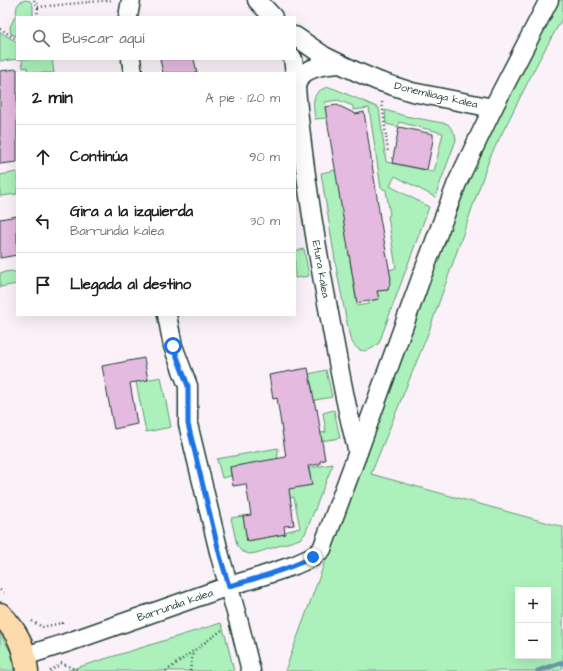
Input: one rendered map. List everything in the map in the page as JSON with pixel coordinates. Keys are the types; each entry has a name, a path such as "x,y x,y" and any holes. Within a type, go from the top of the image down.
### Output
{"main road":[{"path":"0,614 15,632 21,644 26,663"}],"street":[{"path":"128,16 130,0"},
{"path":"257,0 272,16"},
{"path":"358,452 454,190 493,108 549,0"},
{"name":"Donemiliaga kalea","path":"296,37 324,56 378,81 412,92 493,108"},
{"path":"131,60 133,72"},
{"name":"Etura kalea","path":"293,60 294,72"},
{"path":"296,78 312,69 326,65 340,64"},
{"name":"Etura kalea","path":"296,86 311,210 323,283 342,383 358,452"},
{"path":"167,316 173,346 188,386 188,424 220,556 251,671"},
{"name":"Barrundia kalea","path":"26,663 66,643 229,586 295,565 313,557 322,549 358,452"}],"path":[{"path":"34,0 38,8 38,16"},
{"path":"38,8 111,0"},
{"path":"0,29 16,38"},
{"path":"382,99 388,153"},
{"path":"166,671 227,626"},
{"path":"190,671 193,652"},
{"path":"61,663 79,671"}],"green space":[{"path":"25,0 30,1 33,6 33,16 16,16 16,36 11,34 10,27 16,14 17,6 20,2"},
{"path":"557,0 563,0 563,17 539,60 490,157 429,331 371,474 563,527 563,668 558,671 285,671 480,145"},
{"path":"0,32 16,41 16,59 0,61"},
{"path":"22,60 52,60 54,72 28,72 27,67 23,68"},
{"path":"329,87 379,108 386,162 434,172 443,133 399,122 398,127 386,124 385,110 405,116 448,124 455,134 456,140 435,197 395,176 390,186 429,207 379,343 375,347 363,351 356,347 350,338 337,272 321,173 336,170 357,306 369,304 368,301 379,299 377,291 388,290 389,270 396,268 388,216 390,215 386,190 381,188 369,108 353,110 353,106 338,100 325,102 327,118 315,119 314,99 319,92"},
{"path":"16,172 16,194 0,196 0,175"},
{"path":"304,249 309,276 296,278 296,251"},
{"path":"11,271 16,273 16,284 0,287 0,273"},
{"path":"326,370 332,397 299,403 297,394 313,391 309,374"},
{"path":"161,377 171,427 146,432 136,382"},
{"path":"334,410 340,438 302,444 301,437 326,432 323,413"},
{"path":"278,448 276,490 312,485 309,468 333,464 305,534 300,539 249,554 241,551 237,545 231,518 243,516 247,541 285,534 284,532 300,528 294,497 252,505 263,462 230,467 231,476 222,478 217,459"},
{"path":"221,623 234,671 66,671"},
{"path":"0,633 12,654 14,671 0,671"}],"building":[{"path":"160,60 194,60 197,72 163,72"},
{"path":"17,69 16,162 0,164 0,71"},
{"path":"337,105 356,114 364,112 391,279 388,290 377,291 379,299 357,303 325,107"},
{"path":"399,127 433,134 427,170 392,163"},
{"path":"16,216 16,255 0,258 0,219"},
{"path":"144,358 148,380 130,383 137,424 114,429 102,366"},
{"path":"308,368 316,410 317,409 325,460 320,461 320,464 308,466 312,485 289,489 294,525 284,526 285,534 247,541 243,516 251,515 246,484 233,486 230,467 286,457 277,398 273,399 269,375"}],"waterway":[{"path":"538,671 563,663"}],"route":[{"path":"173,346 188,386 188,424 220,556 229,586 295,565 313,557"}]}
